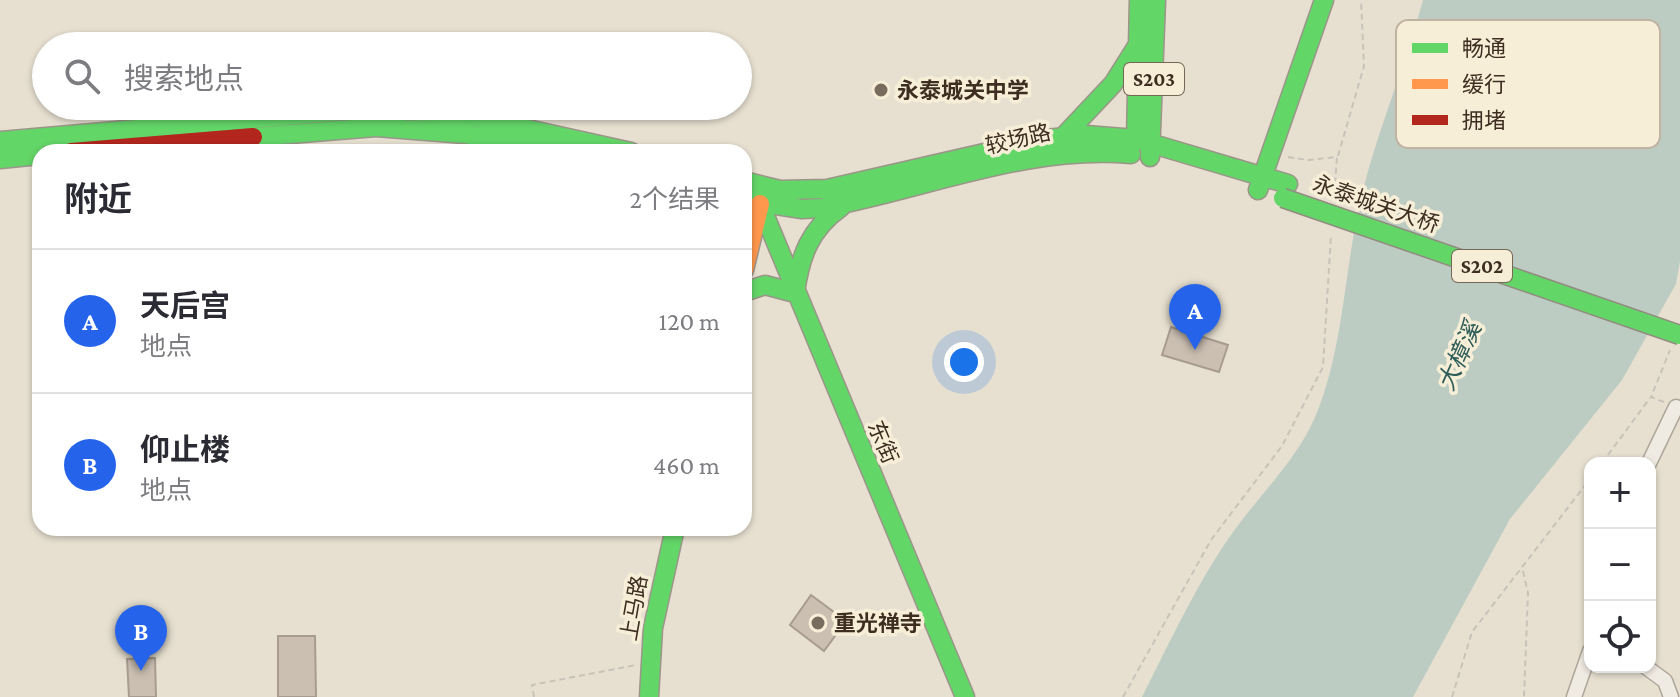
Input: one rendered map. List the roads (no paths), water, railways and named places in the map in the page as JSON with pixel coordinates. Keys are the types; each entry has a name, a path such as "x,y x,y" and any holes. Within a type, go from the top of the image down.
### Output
{"main road":[{"name":"S203","path":"1139,0 1143,149"},
{"name":"S203","path":"1143,149 1156,0"},
{"path":"1261,183 1324,0"},
{"path":"1064,136 1113,84 1138,45"},
{"path":"0,141 240,120"},
{"path":"497,120 598,144"},
{"path":"169,144 376,127 465,134 515,144"},
{"name":"较场路","path":"757,197 827,189 1064,136 1113,135 1143,149 1286,191"},
{"name":"较场路","path":"757,197 802,209 844,205 1068,152 1143,149"},
{"path":"0,159 32,156"},
{"name":"永泰城关大桥","path":"1286,191 1680,320"},
{"name":"永泰城关大桥","path":"1286,191 1677,338"},
{"path":"752,225 757,197"},
{"name":"东街","path":"757,197 965,697"},
{"path":"752,289 765,285 795,293 798,264 807,239 828,215 844,205"},
{"name":"上马路","path":"649,697 653,628 673,536"}],"street":[{"path":"1652,457 1676,407"},
{"path":"1574,697 1584,668"},
{"path":"1654,673 1665,681 1671,697"}],"water":[{"name":"大樟溪","path":"1423,0 1680,0 1680,261 1676,284 1622,380 1510,519 1413,697 1142,697 1209,568 1290,460 1316,415 1326,388 1339,332 1363,190 1396,86 1396,148 1660,148 1660,20 1417,20"}],"place":[{"name":"永泰城关中学","path":"881,90"},
{"name":"天后宫","path":"1195,350"},
{"name":"重光禅寺","path":"818,623"},
{"name":"仰止楼","path":"141,671"}]}
